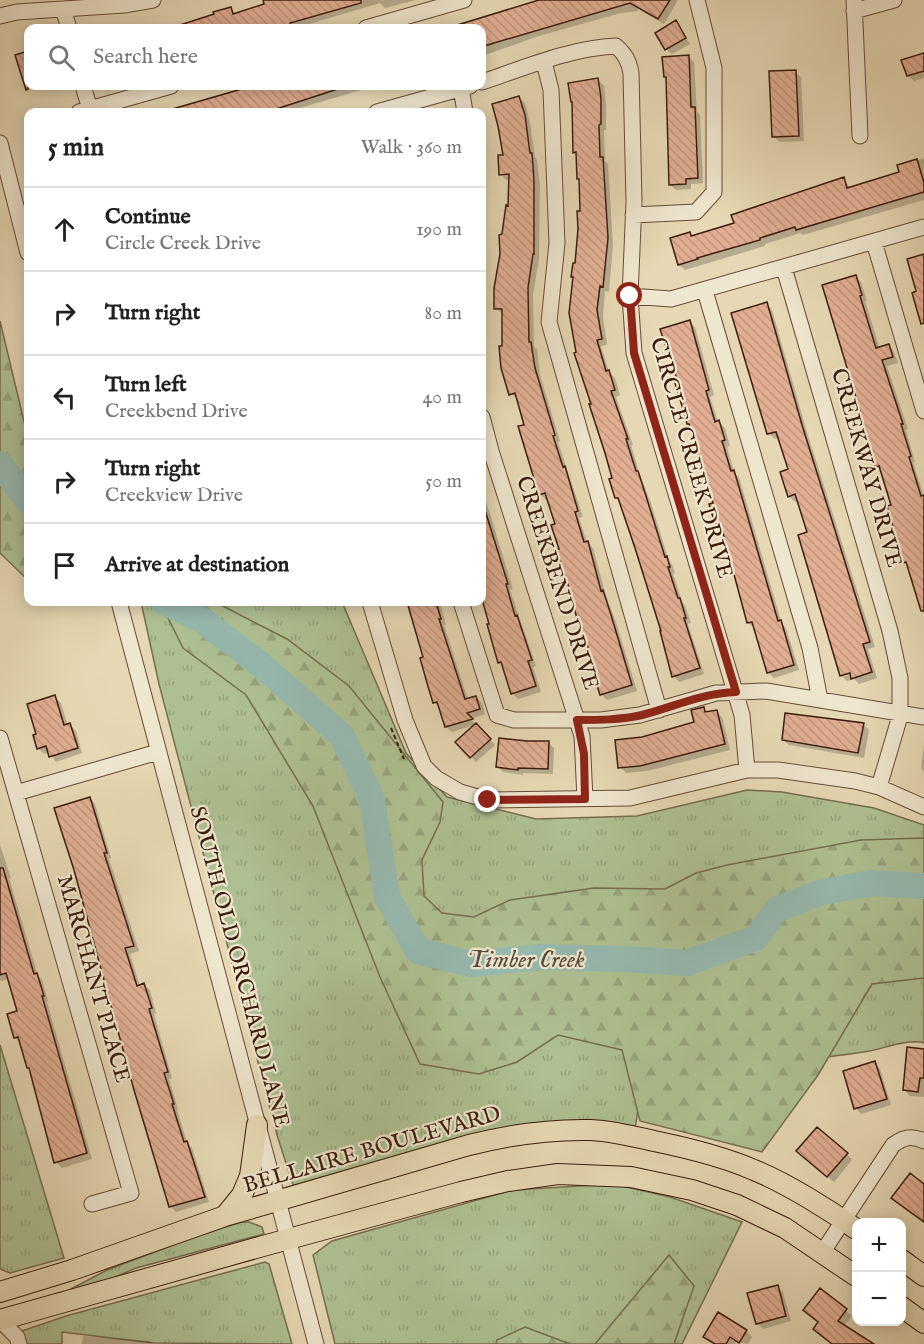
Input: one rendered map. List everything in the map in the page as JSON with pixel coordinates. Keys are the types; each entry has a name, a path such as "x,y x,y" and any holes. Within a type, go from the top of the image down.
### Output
{"main road":[{"path":"225,1216 242,1195 250,1176 257,1125"},
{"name":"BELLAIRE BOULEVARD","path":"0,1292 72,1270 225,1216 469,1145 531,1132 592,1130 697,1150 772,1178 850,1225"},
{"path":"0,1320 508,1182 558,1174 631,1177 660,1182 737,1204 786,1228 852,1273"},
{"path":"906,1263 924,1276"},
{"path":"906,1310 924,1323"}],"street":[{"path":"0,16 28,6 63,9 124,5 153,0"},
{"path":"380,24 464,0"},
{"path":"633,215 696,212 714,192 714,68 697,0"},
{"path":"860,136 854,6 894,0"},
{"path":"63,9 68,24"},
{"name":"CIRCLE CREEK DRIVE","path":"486,81 601,47 616,46 629,61 633,215 630,296 634,353 736,692 742,715 747,770"},
{"path":"544,62 551,90 557,243 549,322 659,710"},
{"path":"83,90 84,108"},
{"path":"94,108 157,90"},
{"path":"394,108 455,90"},
{"path":"465,90 465,108"},
{"path":"0,143 24,215"},
{"path":"630,296 671,299 924,227"},
{"path":"874,242 924,411"},
{"name":"CREEKWAY DRIVE","path":"783,268 890,632 900,678 900,713 879,787"},
{"path":"705,291 810,648 820,700"},
{"name":"CREEKBEND DRIVE","path":"486,432 577,720 584,754 585,799"},
{"name":"SOUTH OLD ORCHARD LANE","path":"120,606 316,1344"},
{"path":"371,606 405,720 424,766 436,778 460,792 488,800 630,798 747,770 778,771 855,781 879,787 924,807"},
{"path":"462,606 497,715 514,720 601,720 640,716 716,693 766,691 924,717"},
{"name":"MARCHANT PLACE","path":"0,738 131,1193 92,1204"},
{"path":"16,792 158,752"},
{"path":"822,1253 850,1225 893,1145 906,1137 924,1141"},
{"path":"0,1320 17,1337 19,1344"}],"green space":[{"path":"0,321 24,421 24,576 0,553"},
{"path":"142,606 344,606 406,753 447,797 536,819 637,816 747,790 782,792 874,808 924,825 924,1043 905,1043 870,1051 814,1058 645,1070 635,1128 602,1124 294,1188 277,1135 159,684"},
{"path":"162,606 223,606 287,639 349,686 443,802 440,822 422,860 424,896 442,913 474,917 510,900 594,888 665,889 696,873 727,865 861,840 924,838 924,978 872,984 818,1075 762,1152 640,1121 622,1050 558,1035 517,1062 479,1074 420,1064 380,977 313,806 246,695 183,648"},
{"path":"0,1045 64,1258 10,1273 0,1269"},
{"path":"613,1184 670,1197 742,1222 682,1344 335,1344 313,1255 332,1241 513,1190"},
{"path":"241,1222 249,1222 262,1227 264,1234 136,1268 72,1293 71,1289 107,1270"},
{"path":"669,1255 694,1286 674,1344 595,1344"},
{"path":"265,1262 269,1264 292,1344 154,1343 62,1332 62,1344 24,1344 22,1331 66,1316"},
{"path":"525,1327 570,1344 496,1344 497,1340"}],"building":[{"path":"263,0 361,0 361,3 290,24 183,24 231,7 233,14 264,4"},
{"path":"539,0 670,0 658,19 630,3 486,45 486,24 461,24"},
{"path":"676,20 686,38 665,50 655,33"},
{"path":"24,52 24,84 15,55"},
{"path":"924,53 924,71 907,76 901,60"},
{"path":"689,55 691,107 695,107 698,178 686,179 686,184 669,185 666,77 664,77 662,57"},
{"path":"796,70 799,136 772,137 769,71"},
{"path":"598,78 601,98 600,157 603,157 608,238 603,287 600,286 597,310 602,339 597,340 606,371 609,370 615,390 611,391 665,557 667,556 670,567 668,567 678,598 680,598 700,668 672,677 661,631 635,548 609,479 612,478 574,353 576,352 569,313 573,277 571,277 573,263 575,263 578,229 577,211 580,211 576,152 573,153 572,102 568,83"},
{"path":"238,90 335,90 279,108 176,108"},
{"path":"519,96 525,115 530,153 532,153 534,181 534,254 528,288 529,342 531,342 535,368 555,435 553,436 563,467 565,466 578,511 575,512 584,542 588,541 601,591 603,590 632,685 600,695 587,644 584,645 573,599 556,550 559,549 551,525 555,524 545,493 539,495 518,426 524,425 515,393 509,395 501,368 499,346 502,346 502,309 494,309 494,288 500,254 499,235 502,234 506,205 508,206 509,174 499,175 498,155 503,155 492,104"},
{"path":"917,159 924,183 924,192 796,230 795,227 678,265 670,238 690,232 691,236 734,223 731,215 844,177 847,188 899,172 897,165"},
{"path":"924,254 924,323 921,324 912,293 916,291 907,259"},
{"path":"856,275 876,348 889,344 893,357 882,360 903,424 901,424 911,456 909,457 921,496 924,495 924,611 921,611 906,562 903,563 887,506 891,505 879,466 875,467 822,285"},
{"path":"767,302 802,425 870,642 863,644 872,672 851,679 850,673 840,676 798,535 807,532 795,494 788,497 780,472 788,469 776,432 767,434 731,313"},
{"path":"690,320 715,422 719,420 725,440 722,441 731,471 734,470 778,621 781,620 794,665 767,673 752,622 747,623 720,522 715,524 709,504 713,503 689,424 687,424 674,380 677,379 660,329"},
{"path":"486,513 508,584 506,584 515,616 517,615 532,660 528,661 536,686 511,694 501,662 498,663 487,624 489,624 484,606 486,606"},
{"path":"408,606 437,606 441,619 439,619 465,699 476,696 480,709 467,713 473,719 445,727 437,702 433,703 420,658 423,657"},
{"path":"55,695 64,725 70,723 78,748 49,757 46,746 37,749 33,735 36,734 27,704"},
{"path":"704,707 705,712 717,710 725,744 640,766 618,768 615,740 642,737 694,722 691,710"},
{"path":"785,713 864,723 858,753 782,740"},
{"path":"476,723 491,739 470,758 455,742"},
{"path":"499,738 549,741 548,769 518,768 518,770 496,767"},
{"path":"90,797 107,853 104,853 134,946 125,948 137,986 144,983 152,1008 149,1009 168,1072 164,1073 174,1104 172,1104 205,1197 169,1207 134,1090 74,870 54,808"},
{"path":"0,868 3,868 34,974 37,973 87,1153 54,1163 29,1068 27,1068 18,1037 14,1038 7,1014 17,1011 6,973 0,975"},
{"path":"907,1047 924,1049 924,1078 920,1078 918,1092 903,1090"},
{"path":"875,1061 887,1099 854,1109 843,1071"},
{"path":"817,1127 848,1153 827,1177 796,1151"},
{"path":"910,1173 924,1184 924,1222 891,1198"},
{"path":"778,1285 786,1316 756,1324 747,1293"},
{"path":"820,1288 847,1309 838,1321 874,1344 832,1344 813,1329 818,1322 803,1310"},
{"path":"718,1312 747,1330 739,1343 730,1337 726,1344 715,1344 703,1337"}],"waterway":[{"name":"Timber Creek","path":"0,464 24,496"},
{"name":"Timber Creek","path":"172,606 203,621 260,664 342,736 372,800 387,897 418,951 471,964 541,957 687,963 756,938 777,909 823,892 871,883 924,886"}],"route":[{"path":"488,800 585,799 584,754 577,720 640,716 716,693 736,692 634,353 630,296"}]}
